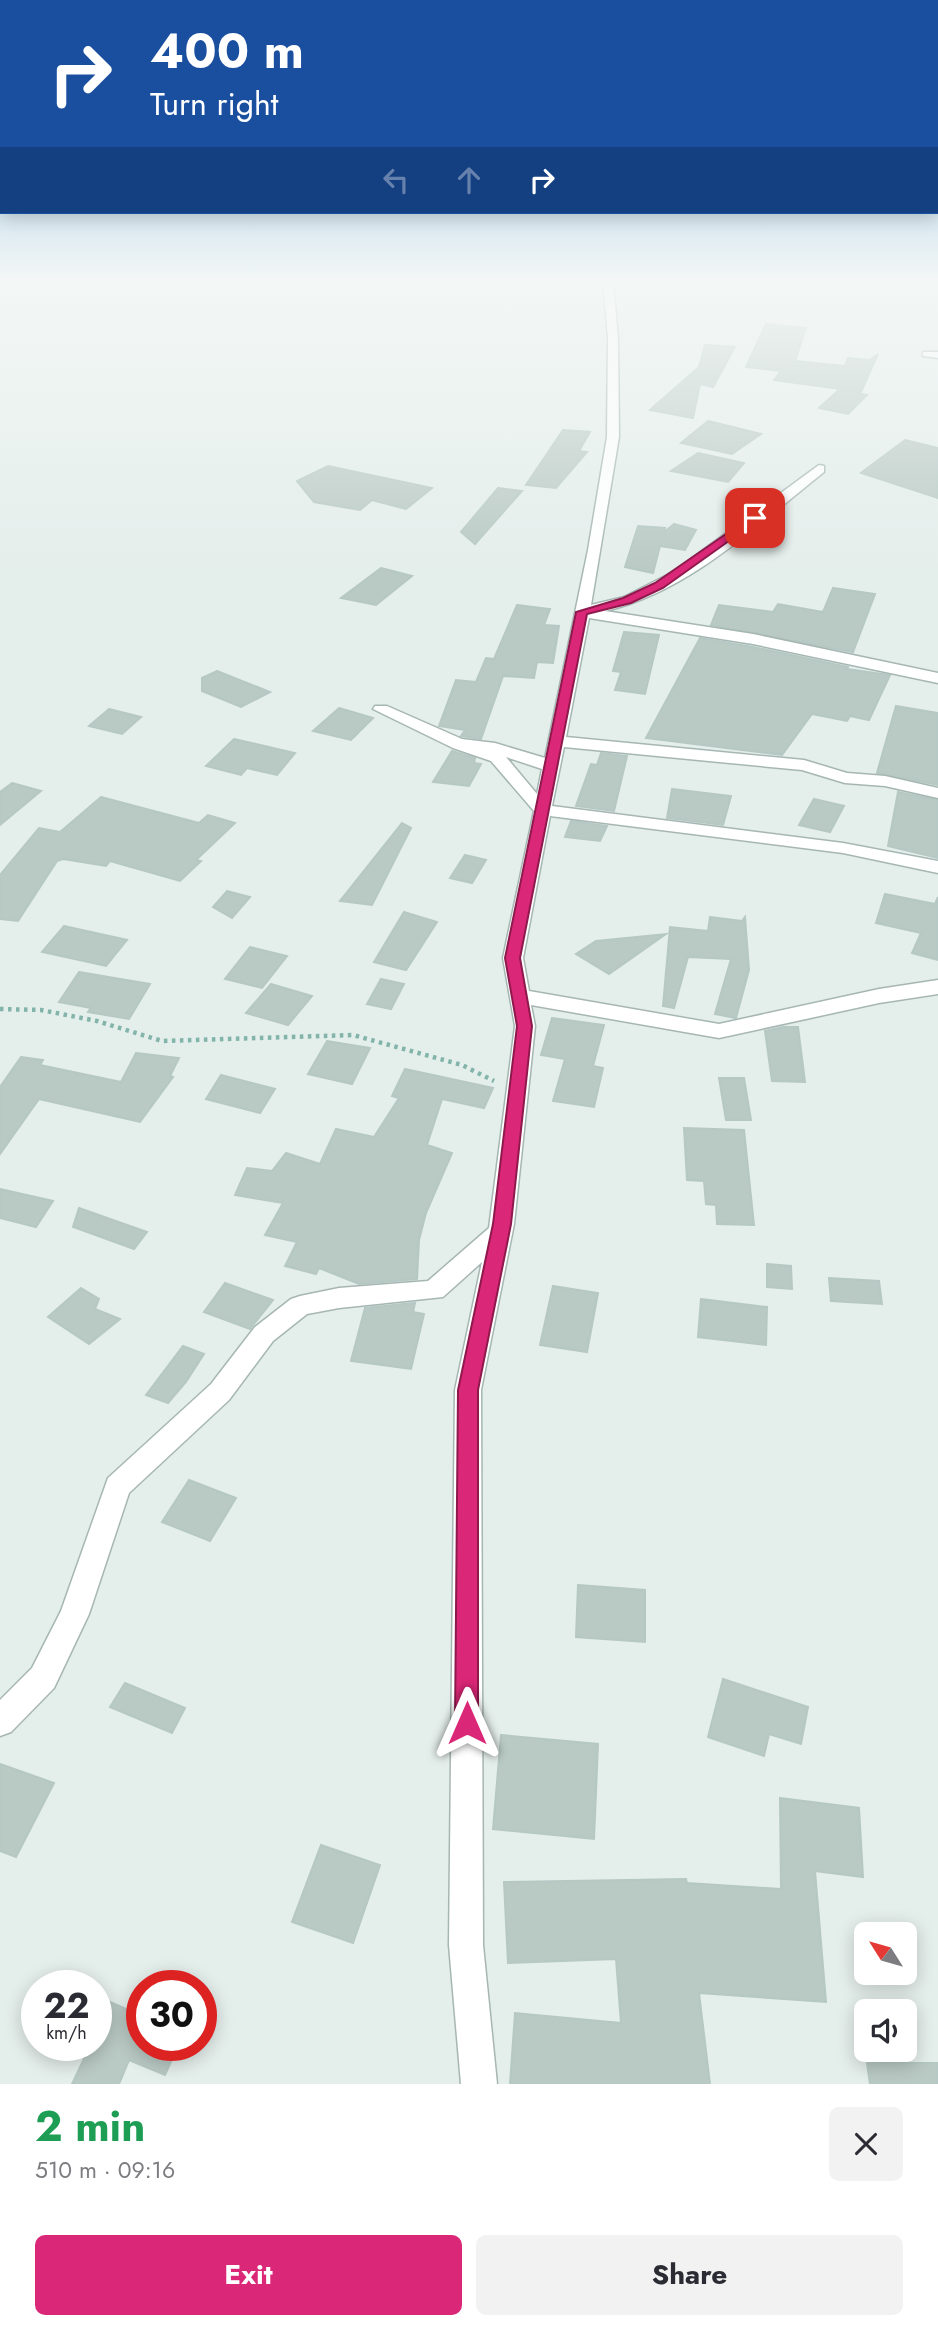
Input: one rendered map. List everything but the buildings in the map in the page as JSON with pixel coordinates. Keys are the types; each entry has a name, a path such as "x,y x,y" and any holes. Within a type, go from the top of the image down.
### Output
{"street":[{"path":"479,2084 466,1945 468,1390 500,1232 524,1026 513,958 582,612 613,437 613,378"},
{"path":"582,612 627,601 659,586 734,534 819,469"},
{"path":"582,612 753,639 938,678"},
{"path":"381,709 459,744 497,757 542,810 843,848 938,867"},
{"path":"555,741 804,765 845,778 938,793"},
{"path":"459,744 495,748 551,766"},
{"path":"519,996 719,1031 879,996 938,988"},
{"path":"0,1721 43,1678 74,1614 118,1486 220,1391 264,1334 300,1306 338,1298 434,1290 500,1232"}],"path":[{"path":"0,1009 41,1010 97,1021 162,1041 212,1037 354,1035 462,1065 517,1093"}],"route":[{"path":"467,1723 468,1390 502,1224 524,1026 513,958 582,612 627,601 659,586 755,518"}]}
